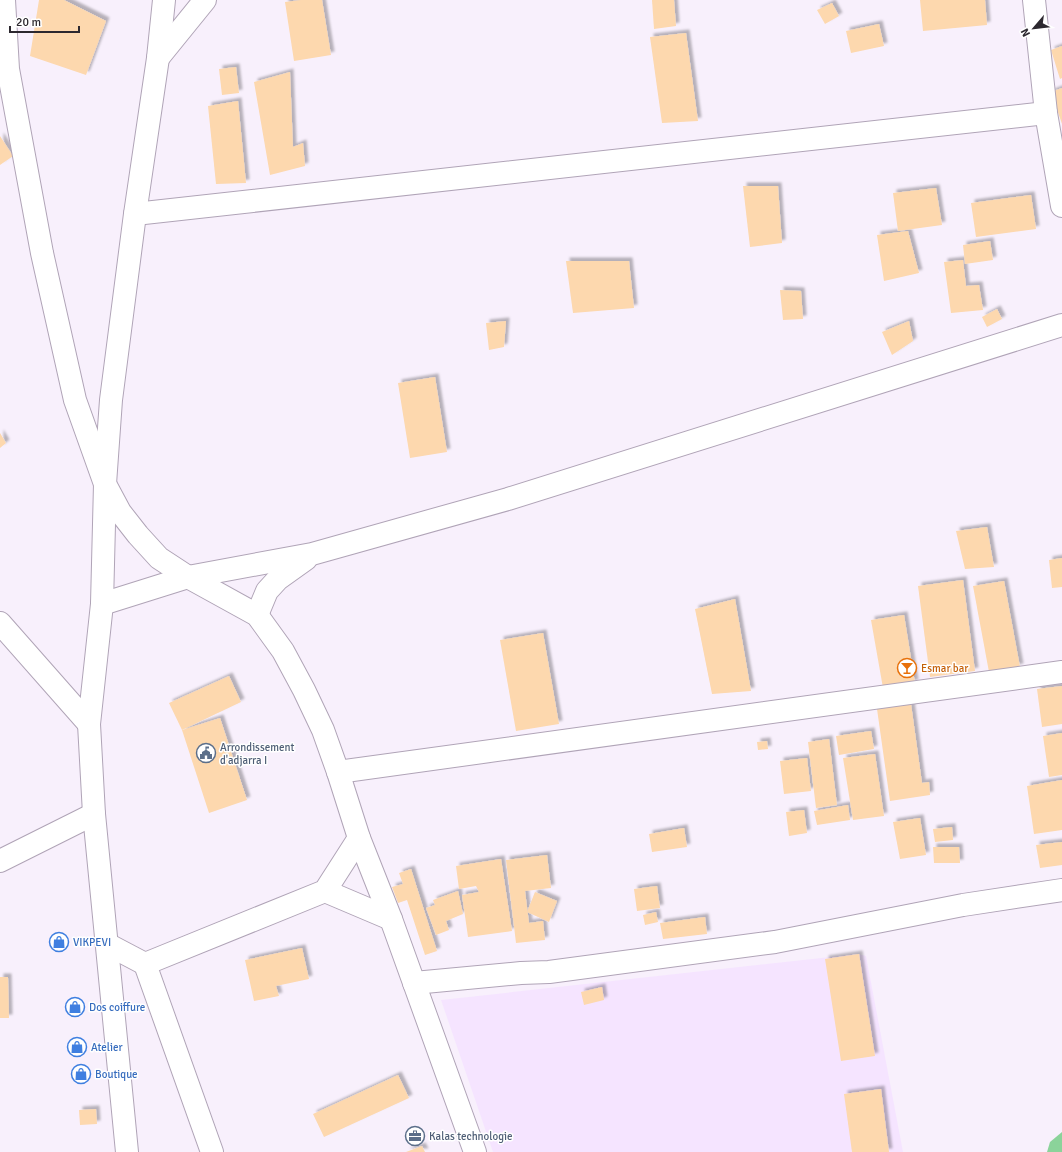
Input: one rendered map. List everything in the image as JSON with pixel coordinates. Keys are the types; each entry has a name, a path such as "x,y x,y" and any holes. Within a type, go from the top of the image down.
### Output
{"street":[{"path":"4,0 8,69 42,253 75,400 105,484 120,512 159,558 188,577 257,615 283,651 323,730 359,838 391,919 475,1152"},
{"path":"127,1152 94,814 89,724 102,604 105,484 111,400 158,58 164,0"},
{"path":"158,58 205,0"},
{"path":"1034,0 1046,113 1062,206"},
{"path":"136,214 1046,113"},
{"path":"102,604 188,577 312,554 508,500 1062,325"},
{"path":"257,615 267,591 278,579 312,554"},
{"path":"0,623 89,724"},
{"path":"338,772 1062,672"},
{"path":"0,861 94,814"},
{"path":"145,964 325,891 359,838"},
{"path":"414,983 521,973 549,972 775,942 963,905 1062,890"},
{"path":"325,891 391,919"},
{"path":"107,944 145,964 212,1152"}],"shaded area":[{"path":"858,954 866,956 903,1152 493,1152 441,1000"}],"green space":[{"path":"1062,1132 1062,1152 1047,1152 1050,1142"}],"building":[{"path":"39,0 64,0 106,21 86,75 30,56"},
{"path":"322,0 331,55 294,61 285,2"},
{"path":"652,0 674,0 676,26 654,29"},
{"path":"920,0 985,0 987,25 923,31"},
{"path":"832,3 839,16 825,24 817,10"},
{"path":"879,24 884,46 851,53 846,31"},
{"path":"686,33 698,121 662,123 650,37"},
{"path":"1062,46 1062,78 1060,79 1051,50"},
{"path":"236,67 239,93 222,95 219,69"},
{"path":"290,72 293,147 303,143 305,166 270,175 254,82"},
{"path":"1062,88 1062,124 1051,92"},
{"path":"238,101 246,183 216,184 208,106"},
{"path":"0,136 13,156 0,165"},
{"path":"743,186 778,186 782,243 750,247"},
{"path":"936,188 942,225 898,231 893,193"},
{"path":"1031,195 1036,229 976,237 971,203"},
{"path":"908,231 919,273 884,281 877,235"},
{"path":"990,241 993,260 965,264 963,245"},
{"path":"963,260 966,286 979,285 983,310 951,313 944,262"},
{"path":"566,261 629,261 634,308 573,313"},
{"path":"780,290 801,291 803,319 783,320"},
{"path":"997,309 1002,319 987,327 982,317"},
{"path":"506,321 504,347 489,350 486,323"},
{"path":"909,321 913,341 892,355 882,332"},
{"path":"435,377 447,452 410,458 398,383"},
{"path":"0,433 6,443 0,448"},
{"path":"987,527 994,567 965,569 956,531"},
{"path":"1062,558 1062,587 1052,588 1049,560"},
{"path":"963,580 975,671 930,677 918,586"},
{"path":"1004,581 1020,667 989,672 973,586"},
{"path":"735,599 751,691 712,694 695,609"},
{"path":"904,615 915,683 883,688 871,620"},
{"path":"543,633 559,724 516,731 500,640"},
{"path":"229,676 241,702 182,730 169,703"},
{"path":"1062,686 1062,724 1042,727 1037,689"},
{"path":"911,704 922,783 929,782 930,795 890,801 877,709"},
{"path":"220,718 247,800 209,813 182,730"},
{"path":"871,731 874,749 839,755 836,736"},
{"path":"1062,733 1062,775 1049,777 1043,736"},
{"path":"829,739 837,805 816,808 808,742"},
{"path":"767,741 768,749 758,750 757,742"},
{"path":"875,754 884,816 853,820 843,758"},
{"path":"807,758 811,791 784,794 780,761"},
{"path":"1062,780 1062,830 1034,834 1027,786"},
{"path":"848,805 850,820 817,825 814,811"},
{"path":"804,810 807,833 789,836 786,812"},
{"path":"920,818 926,855 900,859 893,822"},
{"path":"952,827 953,840 935,842 933,829"},
{"path":"684,828 687,847 652,852 649,834"},
{"path":"1062,842 1062,865 1040,868 1036,845"},
{"path":"933,847 959,847 960,863 934,863"},
{"path":"547,855 551,888 525,891 529,923 543,921 545,940 516,943 506,860"},
{"path":"501,859 512,931 468,937 462,895 479,892 476,886 459,889 456,866"},
{"path":"411,869 437,951 425,955 407,900 398,903 392,887 403,884 399,873"},
{"path":"657,886 660,908 637,911 634,889"},
{"path":"458,891 463,914 446,921 449,930 436,935 426,908 435,905 433,900"},
{"path":"535,892 557,901 549,922 527,912"},
{"path":"656,912 658,922 645,925 643,915"},
{"path":"705,917 707,934 663,939 660,923"},
{"path":"302,948 309,979 276,986 279,996 254,1001 245,960"},
{"path":"859,954 875,1056 841,1061 825,959"},
{"path":"0,977 8,977 9,1018 0,1018"},
{"path":"602,987 604,1000 584,1005 581,992"},
{"path":"398,1075 409,1098 324,1137 313,1114"},
{"path":"881,1089 889,1152 852,1152 844,1094"},
{"path":"96,1109 97,1124 80,1125 79,1110"},
{"path":"422,1146 425,1152 406,1152"}],"place":[{"name":"Esmar bar","path":"907,668"},
{"name":"Arrondissement d'adjarra I","path":"206,753"},
{"name":"VIKPEVI","path":"59,942"},
{"name":"Dos coiffure","path":"75,1007"},
{"name":"Atelier","path":"77,1047"},
{"name":"Boutique","path":"81,1074"},
{"name":"Kalas technologie","path":"415,1136"}]}
